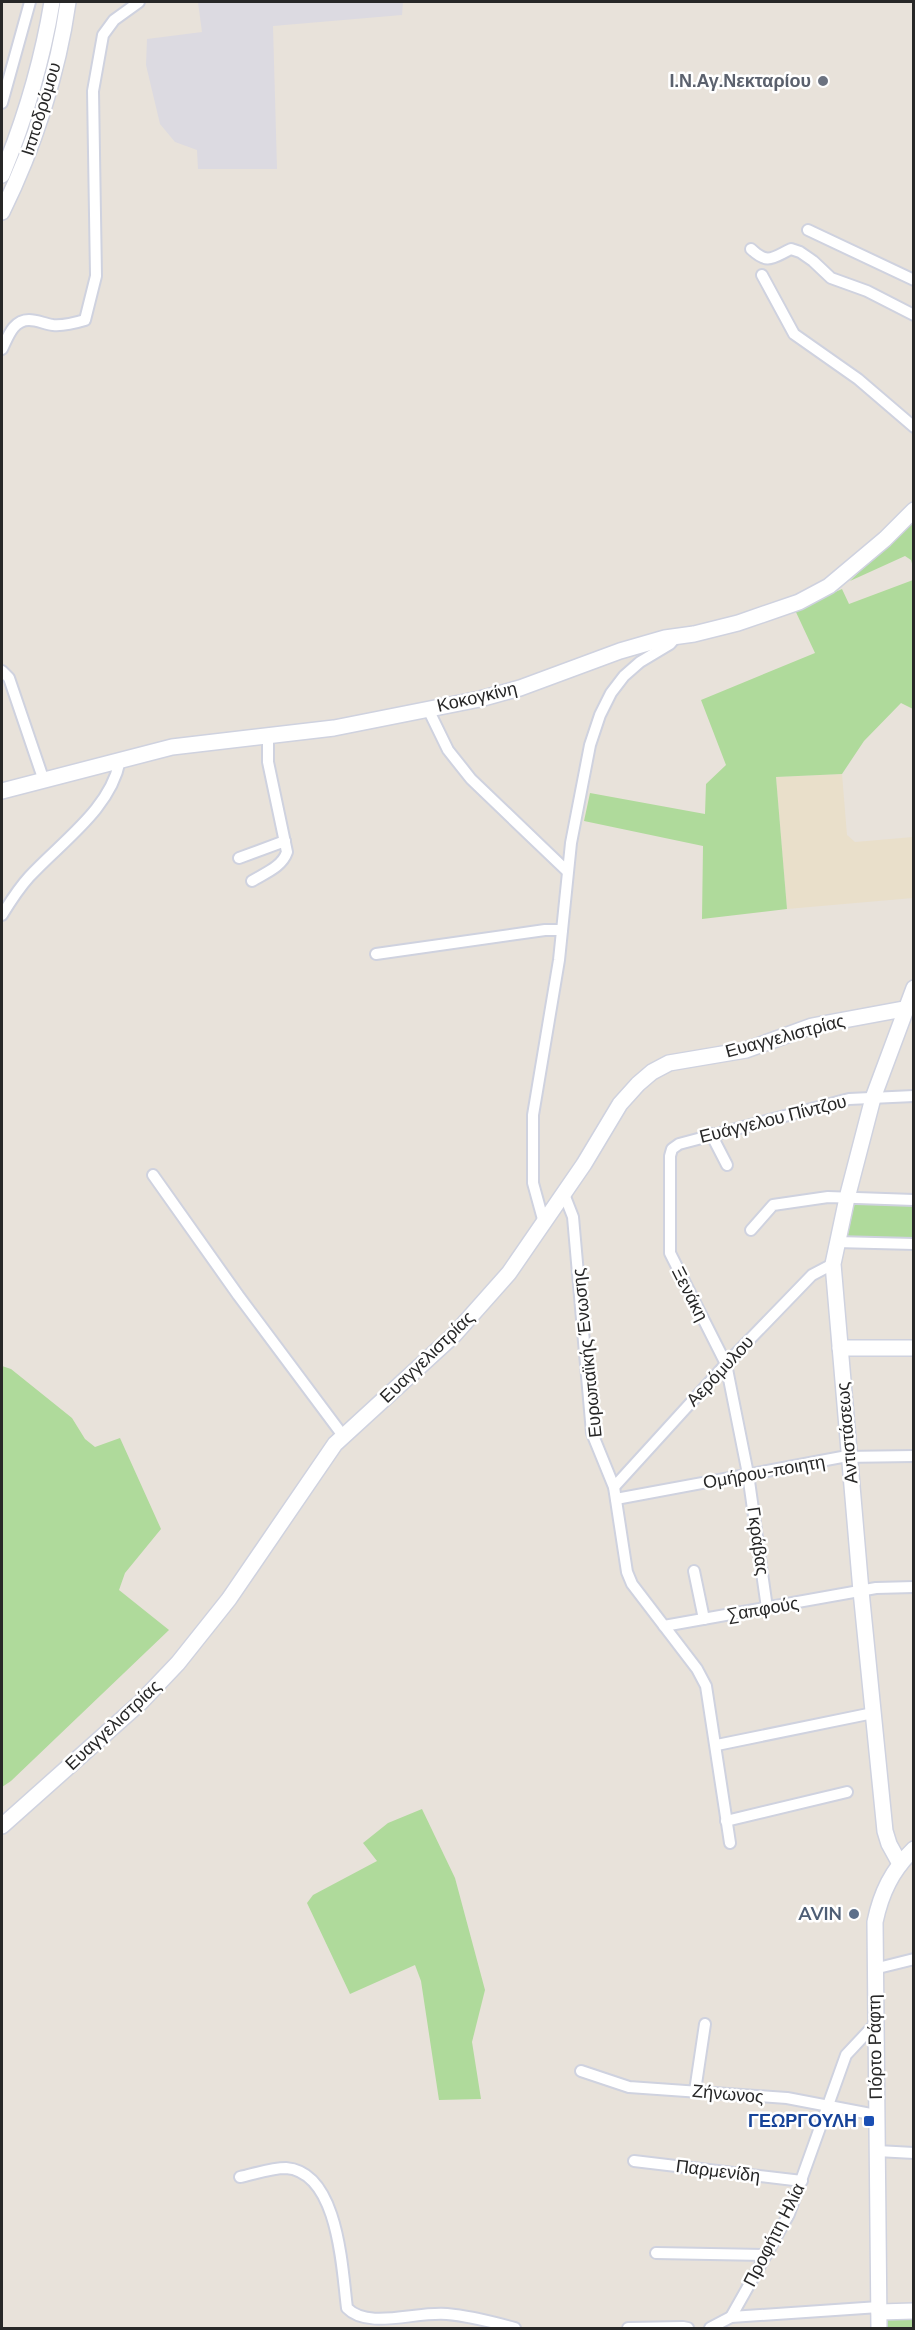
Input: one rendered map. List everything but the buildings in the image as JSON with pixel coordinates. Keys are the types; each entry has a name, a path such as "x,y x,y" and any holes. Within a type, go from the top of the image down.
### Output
{"street":[{"path":"2,103 30,2"},
{"name":"Ιπποδρόμου","path":"2,175 27,109 45,43 52,2"},
{"name":"Ιπποδρόμου","path":"2,212 26,160 45,100 63,34 68,2"},
{"path":"2,349 9,333 18,322 29,320 52,325 85,321 96,276 93,91 103,35 114,20 139,2"},
{"path":"808,230 914,280"},
{"path":"751,249 761,258 772,259 791,249 800,252 831,278 867,291 914,315"},
{"path":"762,275 794,334 858,379 914,427"},
{"name":"Κοκογκίνη","path":"2,791 172,747 334,728 480,699 520,688 620,651 738,623 799,602 830,586 885,539 914,510"},
{"path":"544,1223 533,1184 533,1115 562,930 567,872 590,745 600,715 611,693 624,676 640,662 670,644 676,637"},
{"path":"2,671 9,678 44,781"},
{"path":"428,709 442,739 464,772 496,806 567,872"},
{"path":"252,881 279,865 285,859 286,852 268,762 268,735"},
{"path":"2,915 28,878 77,830 107,792 117,776 120,760"},
{"path":"239,858 285,841"},
{"path":"376,954 562,930"},
{"name":"Αντιστάσεως","path":"900,1864 885,1831 861,1591 833,1264 836,1242 873,1098 910,1008 914,988"},
{"name":"Ευαγγελιστρίας","path":"2,1826 140,1703 178,1663 229,1599 335,1444 454,1335 509,1273 564,1194 626,1097 652,1072 669,1063 746,1050 812,1026 910,1008"},
{"name":"Ευάγγελου Πίντζου","path":"672,1149 679,1144 711,1134 849,1099 914,1096"},
{"path":"711,1134 727,1165"},
{"name":"Ξενάκη","path":"672,1149 670,1156 670,1253 726,1364 748,1474"},
{"path":"153,1175 238,1295 344,1437"},
{"name":"Ευρωπαϊκής Ένωσης","path":"564,1194 573,1217 592,1433 614,1487 627,1572 632,1584 703,1678 717,1745 730,1843"},
{"path":"751,1230 773,1205 828,1197 914,1200"},
{"path":"836,1242 914,1244"},
{"name":"Αερόμυλου","path":"614,1487 726,1364 812,1275 833,1264"},
{"path":"840,1348 914,1348"},
{"name":"Ομήρου-ποιητη","path":"616,1499 849,1457 914,1456"},
{"name":"Γκράβας","path":"748,1474 767,1608"},
{"path":"694,1571 704,1619"},
{"name":"Σαπφούς","path":"664,1626 876,1588 914,1587"},
{"path":"717,1745 873,1713"},
{"path":"726,1821 847,1792"},
{"name":"Πόρτο Ράφτη","path":"879,2328 875,1922 887,1883 914,1849"},
{"path":"874,1969 914,1959"},
{"path":"695,2091 705,2024"},
{"name":"Προφήτη Ηλία","path":"731,2317 789,2214 846,2055 875,2024"},
{"name":"Ζήνωνος","path":"581,2071 629,2087 787,2098 876,2115"},
{"path":"877,2151 914,2152"},
{"name":"Παρμενίδη","path":"634,2161 802,2181"},
{"path":"240,2177 286,2168 305,2174 316,2185 325,2198 335,2229 347,2308 352,2317 374,2325 390,2324 429,2313 447,2314 486,2320 515,2328"},
{"path":"656,2253 766,2255"},
{"path":"710,2328 731,2317 879,2310 914,2311"},
{"path":"628,2328 683,2326 688,2328"}],"shaded area":[{"path":"198,2 403,2 402,15 273,26 277,169 198,169 197,150 175,142 160,124 146,65 147,39 202,32"},
{"path":"842,774 847,835 855,842 913,837 913,898 787,909 776,777"}],"green space":[{"path":"913,518 913,567 911,560 905,556 850,581"},
{"path":"913,580 913,709 901,703 864,741 842,774 776,777 787,909 702,919 703,846 584,821 590,793 705,814 706,784 726,765 701,700 815,653 795,610 842,589 849,604"},
{"path":"855,1201 913,1203 913,1241 847,1239"},
{"path":"2,1366 11,1369 72,1418 85,1439 95,1447 120,1438 161,1529 125,1573 119,1590 169,1630 2,1787"},
{"path":"422,1809 455,1878 485,1990 472,2042 481,2099 439,2100 421,1981 415,1965 350,1994 307,1903 313,1895 377,1861 363,1843 388,1823"},
{"path":"913,2317 913,2328 888,2328 888,2319"}],"place":[{"name":"Ι.Ν.Αγ.Νεκταρίου","path":"823,81"},
{"name":"AVIN","path":"854,1914"},
{"name":"ΓΕΩΡΓΟΥΛΗ","path":"869,2121"}]}
